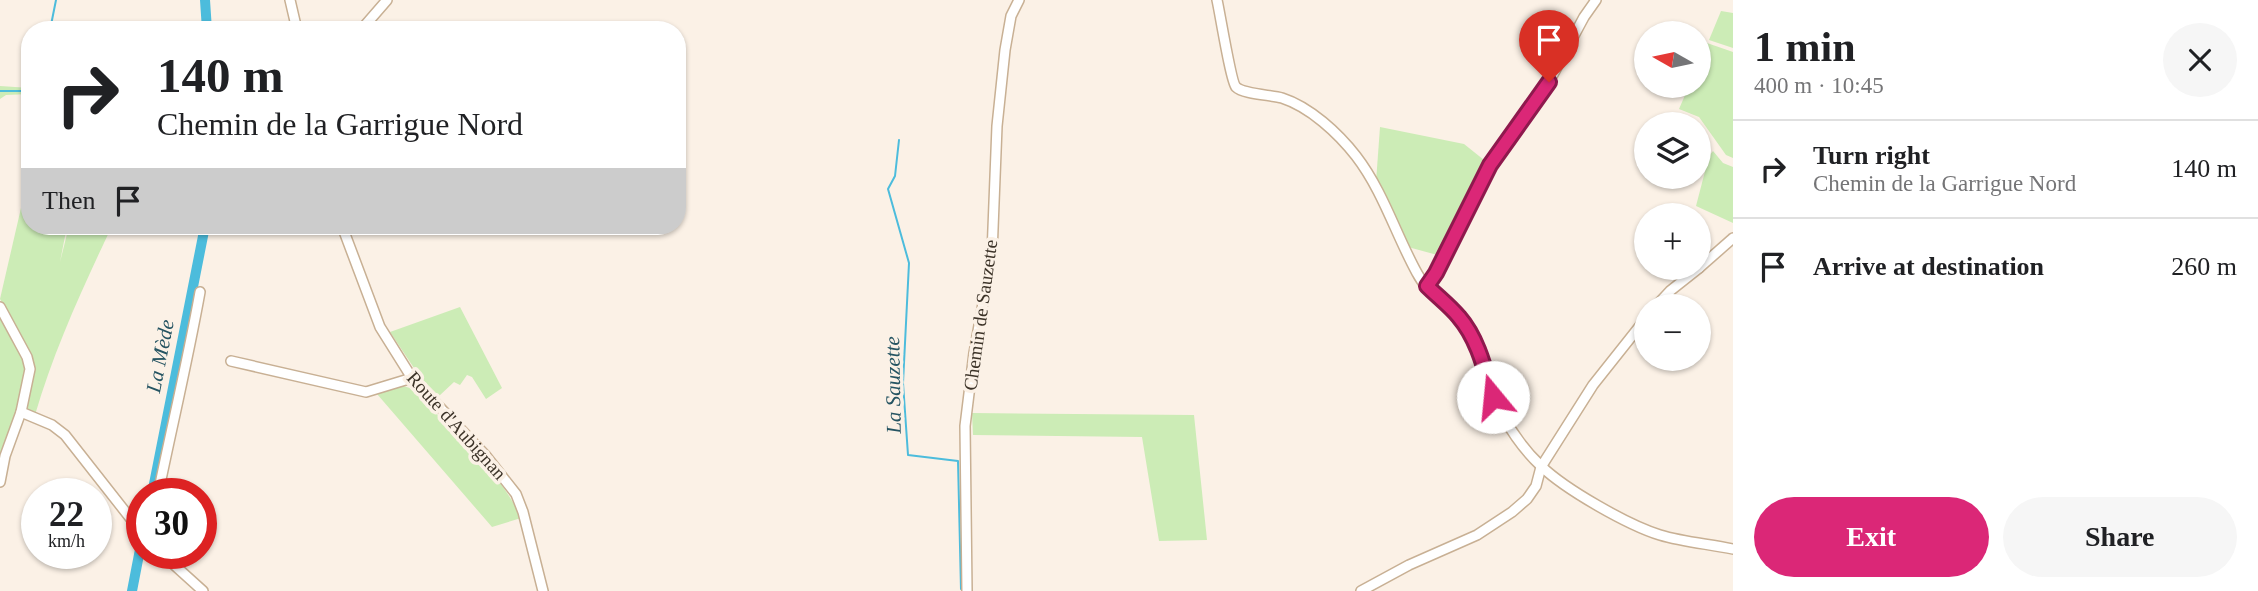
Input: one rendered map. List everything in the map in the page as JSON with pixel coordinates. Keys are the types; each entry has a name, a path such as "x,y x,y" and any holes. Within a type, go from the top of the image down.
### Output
{"street":[{"path":"290,0 295,21"},
{"path":"368,21 387,0"},
{"name":"Chemin de Sauzette","path":"967,591 965,426 974,353 992,254 997,126 1005,50 1010,16 1019,0"},
{"path":"1217,0 1230,77 1234,85 1239,90 1280,97 1301,105 1347,144 1374,183 1418,276 1458,316 1469,331 1493,397 1516,436 1541,467 1635,526 1664,536 1733,549"},
{"path":"1427,286 1490,165 1549,82 1584,17 1597,0"},
{"name":"Route d'Aubignan","path":"345,235 380,327 412,378 486,456 516,494 543,591"},
{"path":"1711,257 1733,238"},
{"path":"1667,294 1684,280"},
{"path":"161,478 193,337 200,292"},
{"path":"0,307 27,357 30,369 21,412 5,456 0,482"},
{"path":"1361,591 1409,565 1477,535 1527,499 1536,486 1541,467 1599,376 1634,333"},
{"path":"231,361 366,392 412,378"},
{"path":"21,412 52,425 65,435 126,513"},
{"path":"179,569 203,591"}],"green space":[{"path":"1721,11 1733,13 1733,48 1712,41 1712,33"},
{"path":"1712,45 1733,52 1733,158 1726,155 1711,134 1711,112 1686,112 1679,109 1684,98 1712,98"},
{"path":"0,86 21,87 21,94 6,95 0,99"},
{"path":"1380,127 1464,144 1489,164 1441,256 1408,247 1376,182"},
{"path":"1713,151 1723,163 1733,167 1733,223 1711,213 1711,203 1697,203 1700,189 1711,189"},
{"path":"21,208 21,235 65,235 60,262 67,235 108,235 60,343 35,415 28,413 27,407 34,376 32,361 0,299"},
{"path":"460,307 502,388 486,399 472,377 467,375 460,385 454,382 439,396 420,377 390,332"},
{"path":"0,316 20,352 25,376 0,460"},
{"path":"403,386 410,388 486,465 511,499 521,518 492,527 377,394"},
{"path":"972,413 1194,415 1207,540 1159,541 1142,437 973,435"}],"waterway":[{"path":"52,21 56,0"},
{"name":"La Mède","path":"205,0 206,21"},
{"path":"0,91 21,91"},
{"name":"La Sauzette","path":"899,140 895,176 888,189 909,263 903,383 908,455 958,461 961,589"},
{"name":"La Mède","path":"155,478 203,235"},
{"name":"La Mède","path":"132,591 136,569"}],"route":[{"path":"1493,397 1469,331 1458,316 1427,286 1490,165 1549,82"}]}
